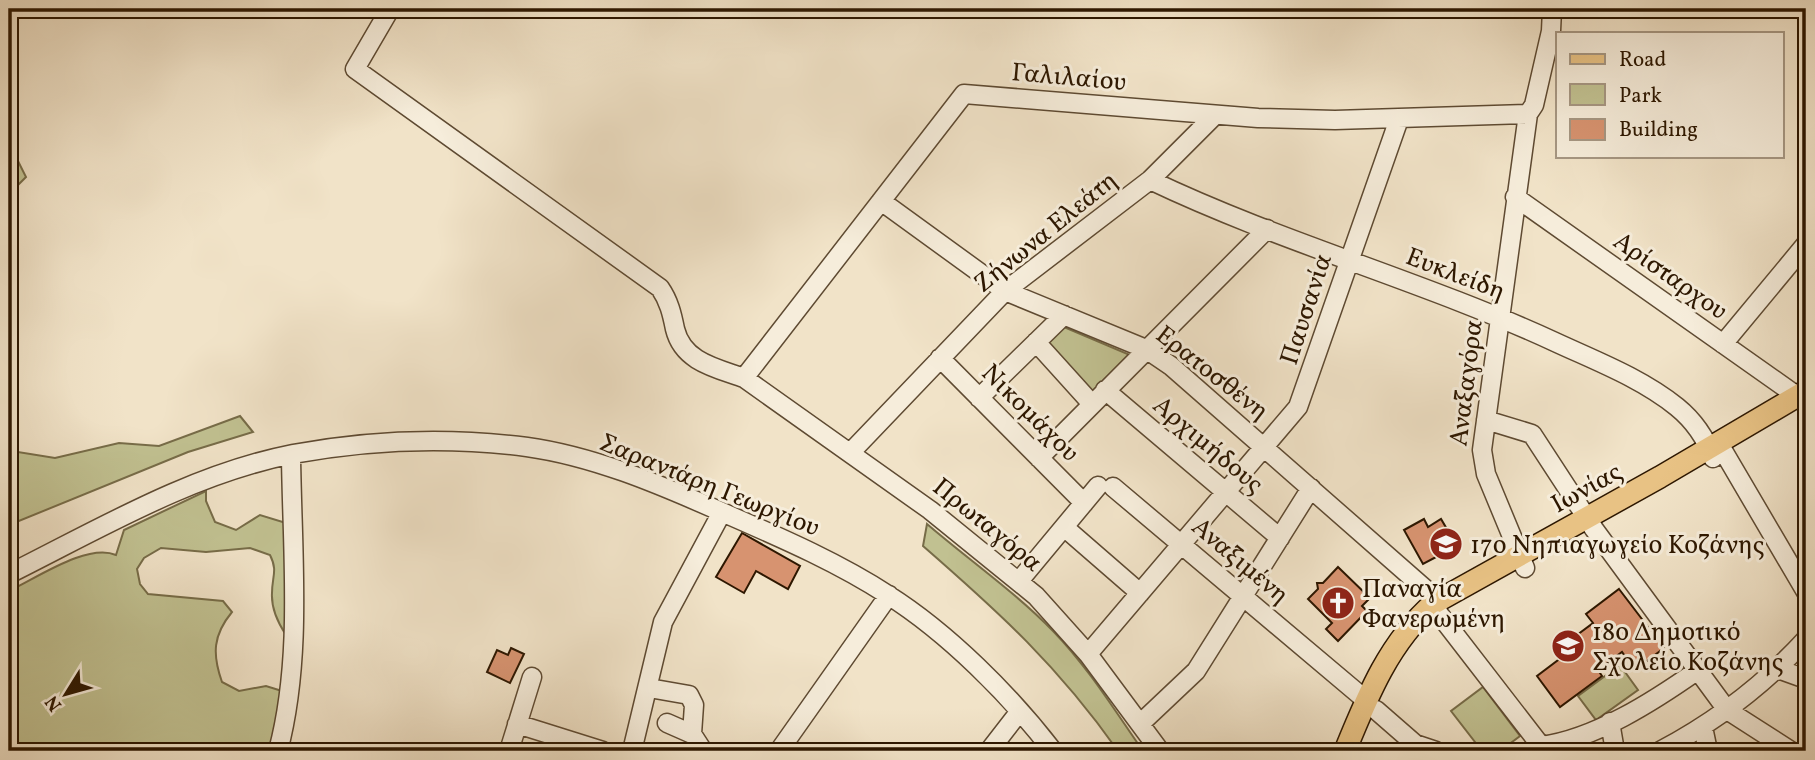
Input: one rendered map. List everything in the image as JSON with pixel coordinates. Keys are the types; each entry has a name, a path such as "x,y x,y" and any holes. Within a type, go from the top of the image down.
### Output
{"main road":[{"name":"Ιωνίας","path":"1345,751 1371,705 1401,637 1437,608 1591,524 1804,399"},
{"name":"Ιωνίας","path":"1358,751 1371,705"}],"street":[{"name":"Πρωταγόρα","path":"390,9 355,69 660,288 668,301 679,341 687,354 710,367 744,378 930,509 1019,581 1054,613 1160,751"},
{"name":"Αναξαγόρα","path":"1522,562 1482,463 1515,197 1528,114 1534,105 1546,53 1552,9"},
{"name":"Γαλιλαίου","path":"744,378 964,94 1215,115 1335,120 1528,114"},
{"name":"Ζήνωνα Ελεάτη","path":"851,452 1005,291 1150,180 1215,115"},
{"name":"Παυσανία","path":"1088,654 1291,417 1303,396 1347,260 1399,119"},
{"name":"Ευκλείδη","path":"1150,180 1267,229 1500,316 1605,365 1659,394 1679,409 1716,451 1806,592"},
{"name":"Αρίσταρχου","path":"1515,197 1804,399"},
{"name":"Ερατοσθένη","path":"881,201 1005,291 1146,349 1264,446 1424,588 1541,748"},
{"path":"1039,458 1267,229"},
{"path":"1723,344 1806,244"},
{"path":"979,398 1064,315"},
{"path":"1036,342 1092,404"},
{"name":"Νικομάχου","path":"940,358 1084,503"},
{"name":"Αρχιμήδους","path":"1105,390 1280,538"},
{"path":"1486,420 1532,434 1591,524 1727,710 1791,751"},
{"name":"Σαραντάρη Γεωργίου","path":"9,574 134,511 212,476 291,455 374,443 483,443 528,447 610,468 722,512 831,562 889,595 950,645 1020,712 1053,751"},
{"path":"278,751 290,699 293,660 291,455"},
{"name":"Αναξιμένη","path":"1084,503 1106,486 1181,544 1371,705 1414,748"},
{"path":"1141,723 1196,671 1311,488"},
{"path":"1019,581 1084,503"},
{"path":"632,751 663,622 722,512"},
{"path":"1064,527 1140,593"},
{"path":"779,751 889,595"},
{"path":"1660,751 1727,710 1777,668 1806,639"},
{"path":"1777,668 1806,679"},
{"path":"1541,748 1648,705 1698,670"},
{"path":"509,751 532,677"},
{"path":"649,688 689,695 694,705 692,734"},
{"path":"989,751 1020,712"},
{"path":"1610,722 1615,751"},
{"path":"667,723 692,734 703,751"},
{"path":"517,724 603,751"},
{"path":"1703,727 1708,751"},
{"path":"1414,748 1436,751"}],"green space":[{"path":"9,143 26,177 9,194"},
{"path":"1064,327 1130,355 1089,395 1045,346"},
{"path":"240,416 253,432 188,452 9,525 9,457 18,452 55,458 119,443 159,446"},
{"path":"206,491 206,501 215,522 236,530 260,515 286,523 286,635 273,605 274,570 270,555 250,548 206,552 161,548 144,558 137,569 140,584 148,594 223,601 232,612 221,629 216,645 219,672 222,682 239,691 266,686 282,691 273,751 9,751 9,591 77,558 104,553 116,555 124,530"},
{"path":"927,524 1008,589 1053,631 1089,674 1143,751 1118,751 1073,693 1027,642 923,546"},
{"path":"1620,665 1638,690 1596,720 1578,696"},
{"path":"1483,687 1520,736 1500,751 1482,751 1451,711"}],"building":[{"path":"1424,519 1428,527 1441,519 1451,536 1433,548 1438,556 1423,564 1404,530"},
{"path":"742,533 800,566 788,589 756,571 744,593 716,577"},
{"name":"Παναγία Φανερωμένη","path":"1338,567 1370,598 1362,606 1367,611 1338,641 1326,629 1332,623 1308,599 1318,589 1317,583 1323,583"},
{"path":"1619,589 1664,648 1635,670 1622,652 1598,670 1602,676 1560,707 1537,676 1578,645 1573,638 1593,623 1586,614"},
{"path":"511,648 524,654 510,683 487,672 497,650 508,655"}],"place":[{"name":"17ο Νηπιαγωγείο Κοζάνης","path":"1446,544"},
{"name":"Παναγία Φανερωμένη","path":"1338,603"},
{"name":"18ο Δημοτικό Σχολείο Κοζάνης","path":"1568,646"}]}
